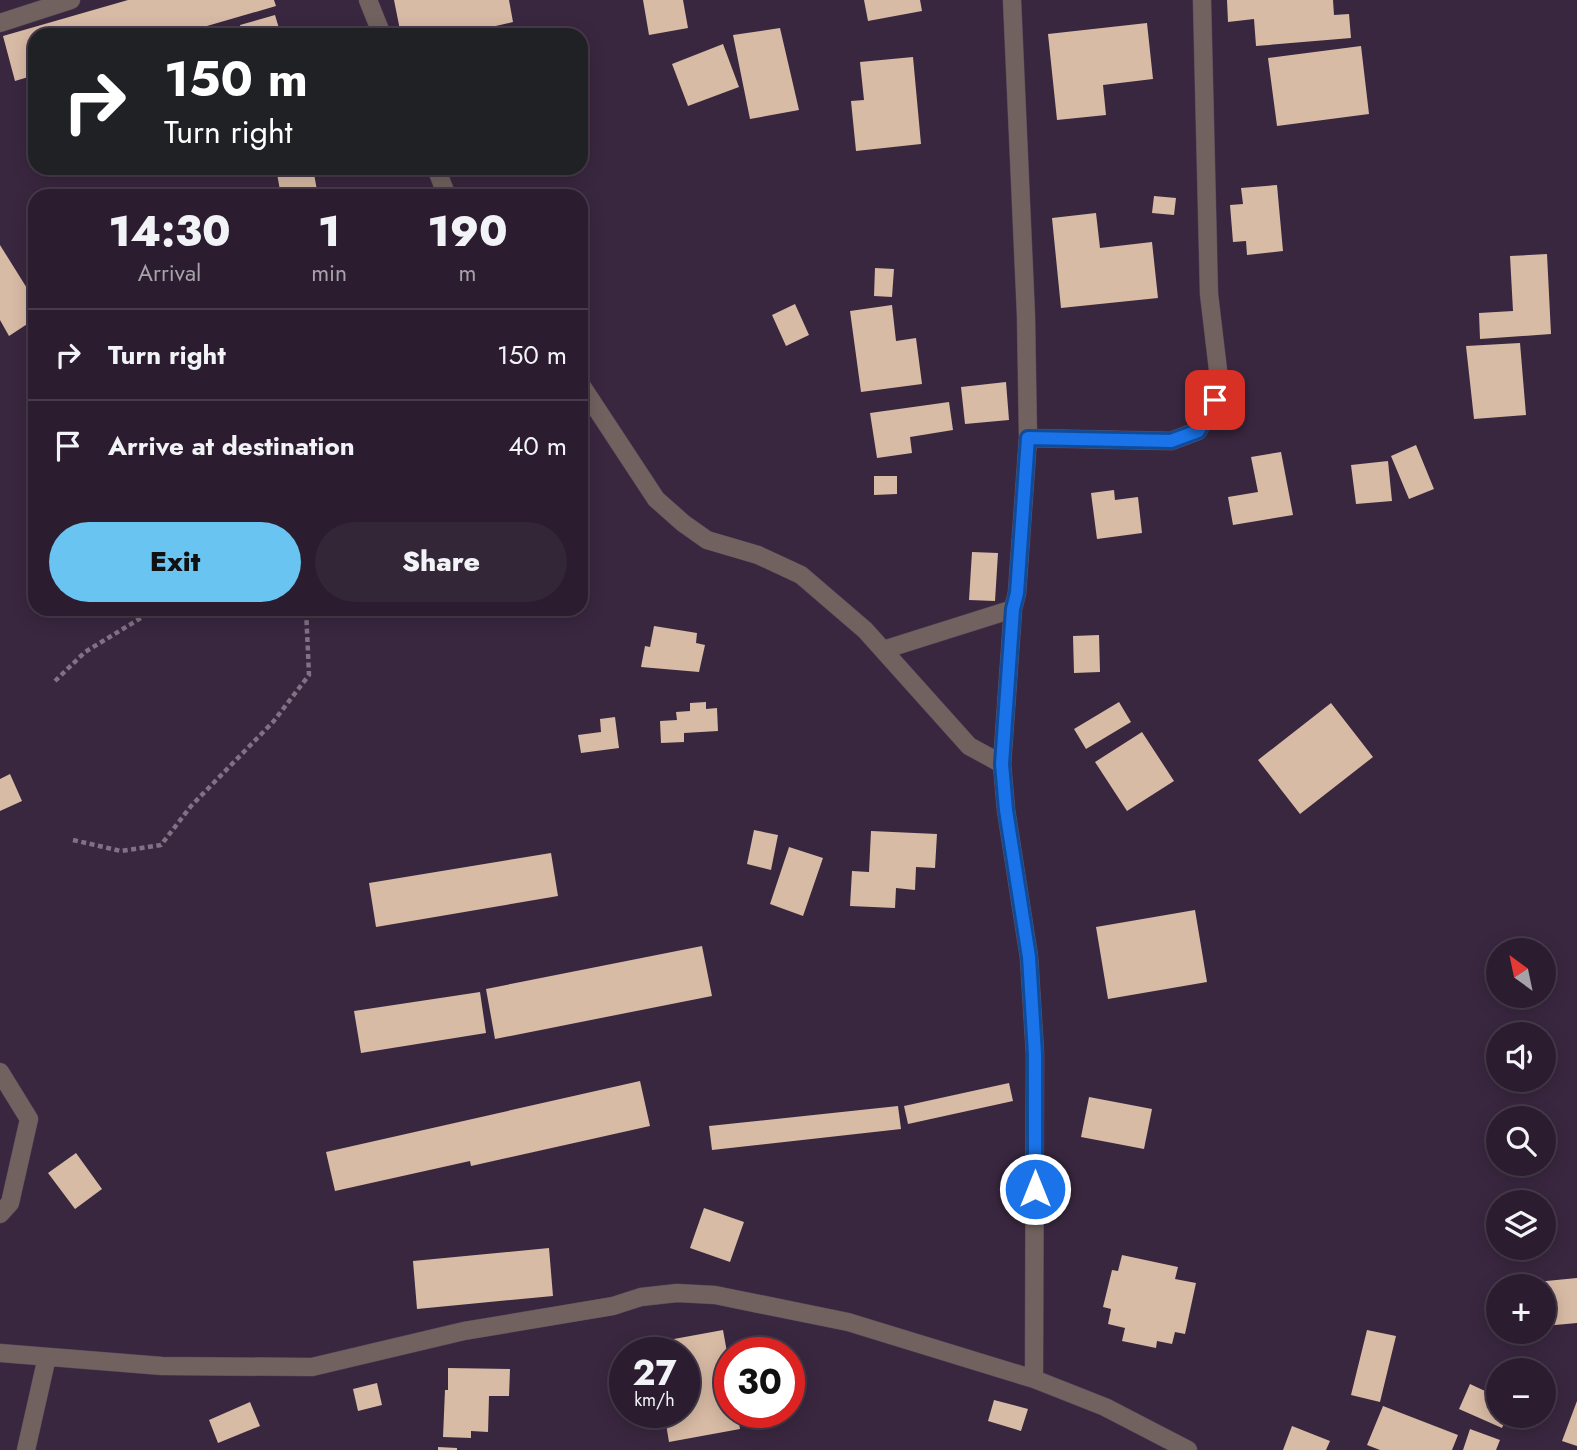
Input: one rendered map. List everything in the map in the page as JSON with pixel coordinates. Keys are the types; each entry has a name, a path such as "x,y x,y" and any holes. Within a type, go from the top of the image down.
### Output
{"street":[{"path":"0,23 71,0"},
{"path":"368,0 379,28"},
{"path":"1012,0 1026,316 1028,438 1002,764 1006,810 1029,957 1035,1054 1034,1379"},
{"path":"1028,438 1171,441 1198,431 1215,400 1218,370 1209,294 1202,0"},
{"path":"588,396 656,499 707,540 758,555 801,575 865,630 969,746 1002,764"},
{"path":"883,650 1013,609"},
{"path":"0,1072 29,1119 10,1202 0,1214"},
{"path":"0,1353 162,1366 312,1367 464,1331 613,1306 641,1297 677,1293 715,1295 848,1322 1034,1379 1105,1407 1188,1450"},
{"path":"26,1450 47,1357"}],"path":[{"path":"55,681 85,652 144,616"},
{"path":"73,840 121,851 161,845 191,806 273,722 309,675 306,616"}],"building":[{"path":"128,0 274,0 276,6 200,28 31,28"},
{"path":"394,0 509,0 513,22 487,28 400,28"},
{"path":"643,0 683,0 688,28 649,35"},
{"path":"864,0 920,0 922,11 868,21"},
{"path":"1227,0 1333,0 1334,15 1349,14 1351,38 1256,46 1254,19 1228,22"},
{"path":"275,15 279,28 241,28 240,25"},
{"path":"1147,23 1153,79 1103,85 1106,115 1057,120 1048,34"},
{"path":"780,28 799,110 750,119 733,35"},
{"path":"28,29 28,77 15,81 3,36"},
{"path":"723,44 739,87 688,106 672,64"},
{"path":"1361,46 1369,114 1277,126 1268,58"},
{"path":"913,57 921,144 856,151 851,101 864,100 860,62"},
{"path":"277,175 314,175 317,189 280,189"},
{"path":"1277,185 1283,251 1247,255 1246,241 1233,242 1230,205 1243,204 1241,188"},
{"path":"1154,196 1176,198 1174,215 1152,213"},
{"path":"1096,213 1100,248 1152,242 1158,298 1061,308 1052,218"},
{"path":"0,245 28,290 28,324 9,336 0,320"},
{"path":"1547,254 1551,334 1480,339 1479,313 1513,311 1510,256"},
{"path":"875,268 894,269 892,297 874,296"},
{"path":"795,304 809,335 786,346 772,315"},
{"path":"892,305 896,341 916,338 922,384 861,392 850,311"},
{"path":"1520,343 1526,415 1474,419 1466,346"},
{"path":"1006,382 1009,420 965,424 961,387"},
{"path":"949,402 953,430 910,437 912,453 877,458 870,413"},
{"path":"1416,445 1434,489 1409,499 1391,456"},
{"path":"1281,452 1293,515 1233,525 1228,497 1258,492 1251,457"},
{"path":"1388,461 1392,501 1356,504 1351,465"},
{"path":"874,476 897,476 897,494 874,495"},
{"path":"1114,490 1115,500 1138,497 1142,533 1097,539 1091,493"},
{"path":"972,552 998,553 995,601 969,600"},
{"path":"654,626 697,633 696,643 705,645 699,672 641,667 645,646 650,647"},
{"path":"1099,635 1100,672 1074,673 1073,636"},
{"path":"706,702 706,709 717,708 718,731 684,733 684,742 661,743 660,721 677,720 676,712 690,711 690,703"},
{"path":"1119,702 1131,722 1086,749 1074,729"},
{"path":"1331,703 1373,757 1300,814 1258,760"},
{"path":"615,717 619,748 581,753 578,735 601,732 600,719"},
{"path":"1142,732 1174,781 1127,811 1095,762"},
{"path":"10,774 22,801 0,811 0,779"},
{"path":"754,830 778,835 771,870 747,864"},
{"path":"871,831 937,834 935,868 916,867 915,890 896,888 895,908 850,906 852,871 869,872"},
{"path":"789,847 823,858 803,916 770,904"},
{"path":"551,853 558,896 376,927 369,883"},
{"path":"1195,910 1207,982 1108,999 1096,927"},
{"path":"702,946 712,996 495,1039 486,989"},
{"path":"480,992 486,1033 361,1053 354,1011"},
{"path":"640,1081 650,1126 471,1166 470,1161 335,1191 326,1152"},
{"path":"1009,1083 1013,1101 908,1124 904,1106"},
{"path":"1089,1097 1152,1109 1144,1149 1081,1137"},
{"path":"898,1106 901,1129 712,1150 709,1126"},
{"path":"76,1153 102,1189 75,1209 48,1173"},
{"path":"704,1208 744,1222 730,1262 690,1248"},
{"path":"549,1248 553,1296 417,1309 413,1261"},
{"path":"1122,1255 1178,1267 1175,1279 1196,1283 1185,1334 1175,1332 1172,1344 1157,1341 1156,1348 1122,1341 1125,1328 1108,1324 1111,1309 1103,1307 1112,1270 1118,1271"},
{"path":"1577,1278 1577,1323 1556,1325 1556,1280"},
{"path":"723,1330 724,1337 714,1337 714,1428 740,1429 669,1442 667,1428 700,1428 700,1337 685,1337"},
{"path":"1367,1330 1396,1336 1380,1402 1351,1395"},
{"path":"448,1368 510,1369 509,1396 489,1396 488,1432 471,1431 471,1438 443,1437"},
{"path":"377,1383 382,1405 358,1411 353,1389"},
{"path":"1470,1384 1486,1391 1486,1421 1459,1409"},
{"path":"994,1400 1028,1409 1021,1431 988,1421"},
{"path":"1577,1401 1577,1446 1562,1441"},
{"path":"250,1402 260,1426 218,1443 209,1420"},
{"path":"1383,1406 1458,1435 1452,1450 1380,1450 1367,1445"},
{"path":"1292,1426 1330,1441 1326,1450 1283,1450"},
{"path":"1470,1429 1500,1440 1496,1450 1463,1450"},
{"path":"438,1447 457,1448 457,1450 438,1450"}],"route":[{"path":"1035,1189 1035,1054 1029,957 1006,810 1002,764 1028,438 1171,441 1198,431 1215,400"}]}
